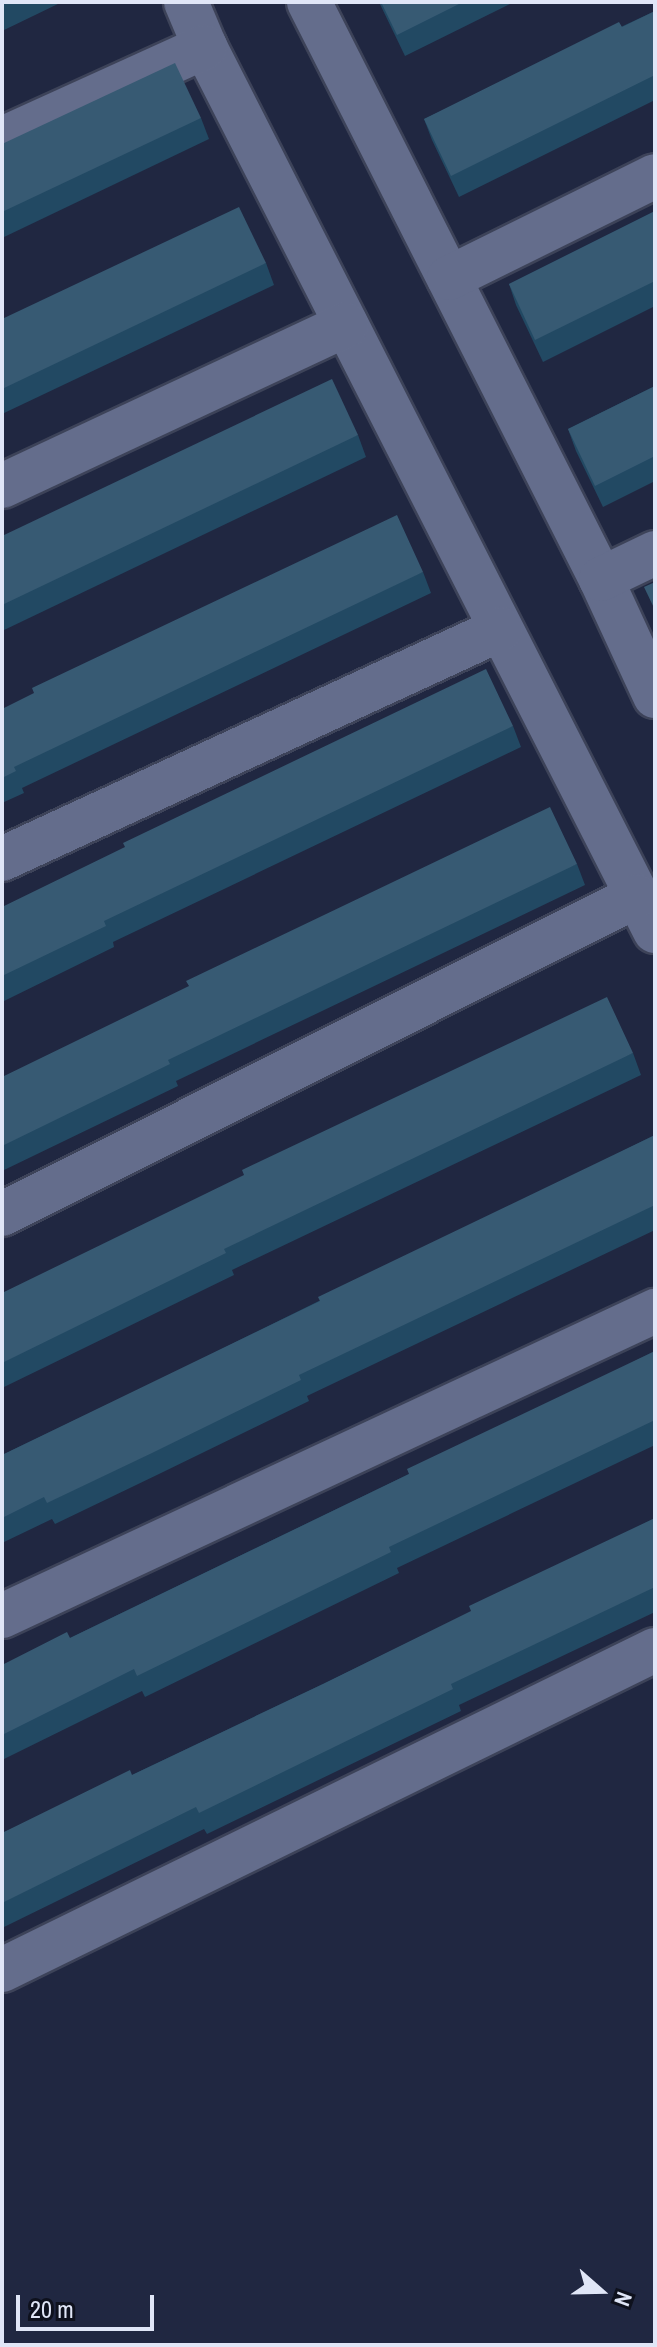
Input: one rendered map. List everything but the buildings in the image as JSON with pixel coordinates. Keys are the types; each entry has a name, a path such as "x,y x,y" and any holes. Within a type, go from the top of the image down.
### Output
{"street":[{"path":"2,1214 646,913 205,47 186,2"},
{"path":"309,2 601,579 655,696"},
{"path":"2,139 205,47"},
{"path":"449,278 655,176"},
{"path":"2,486 346,325"},
{"path":"601,579 655,553"},
{"path":"2,859 501,629"},
{"path":"2,1616 655,1311"},
{"path":"2,1970 655,1650"}]}
